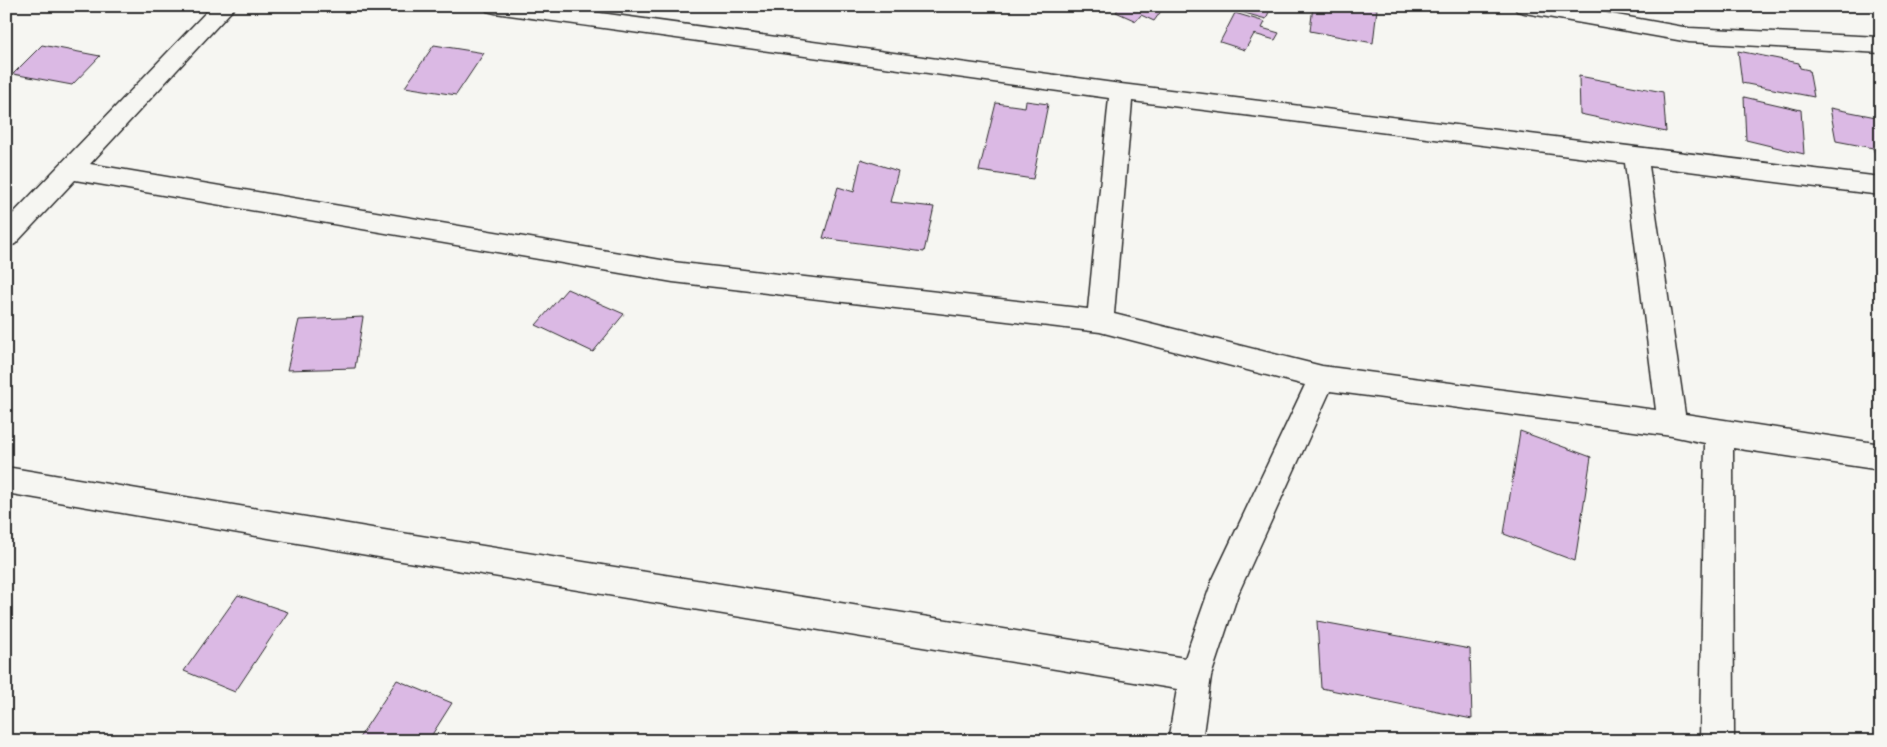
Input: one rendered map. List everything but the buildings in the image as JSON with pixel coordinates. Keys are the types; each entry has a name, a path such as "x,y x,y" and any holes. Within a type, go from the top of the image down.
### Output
{"street":[{"path":"6,237 225,6"},
{"path":"494,6 1121,92 1881,186"},
{"path":"1525,6 1613,14 1689,35 1881,45"},
{"path":"1100,320 1121,92"},
{"path":"1636,156 1672,424"},
{"path":"71,170 674,272 1100,320 1322,378 1672,424 1719,433 1881,457"},
{"path":"1185,741 1195,676 1223,592 1322,378"},
{"path":"1717,741 1719,433"},
{"path":"6,480 1195,676"}]}
